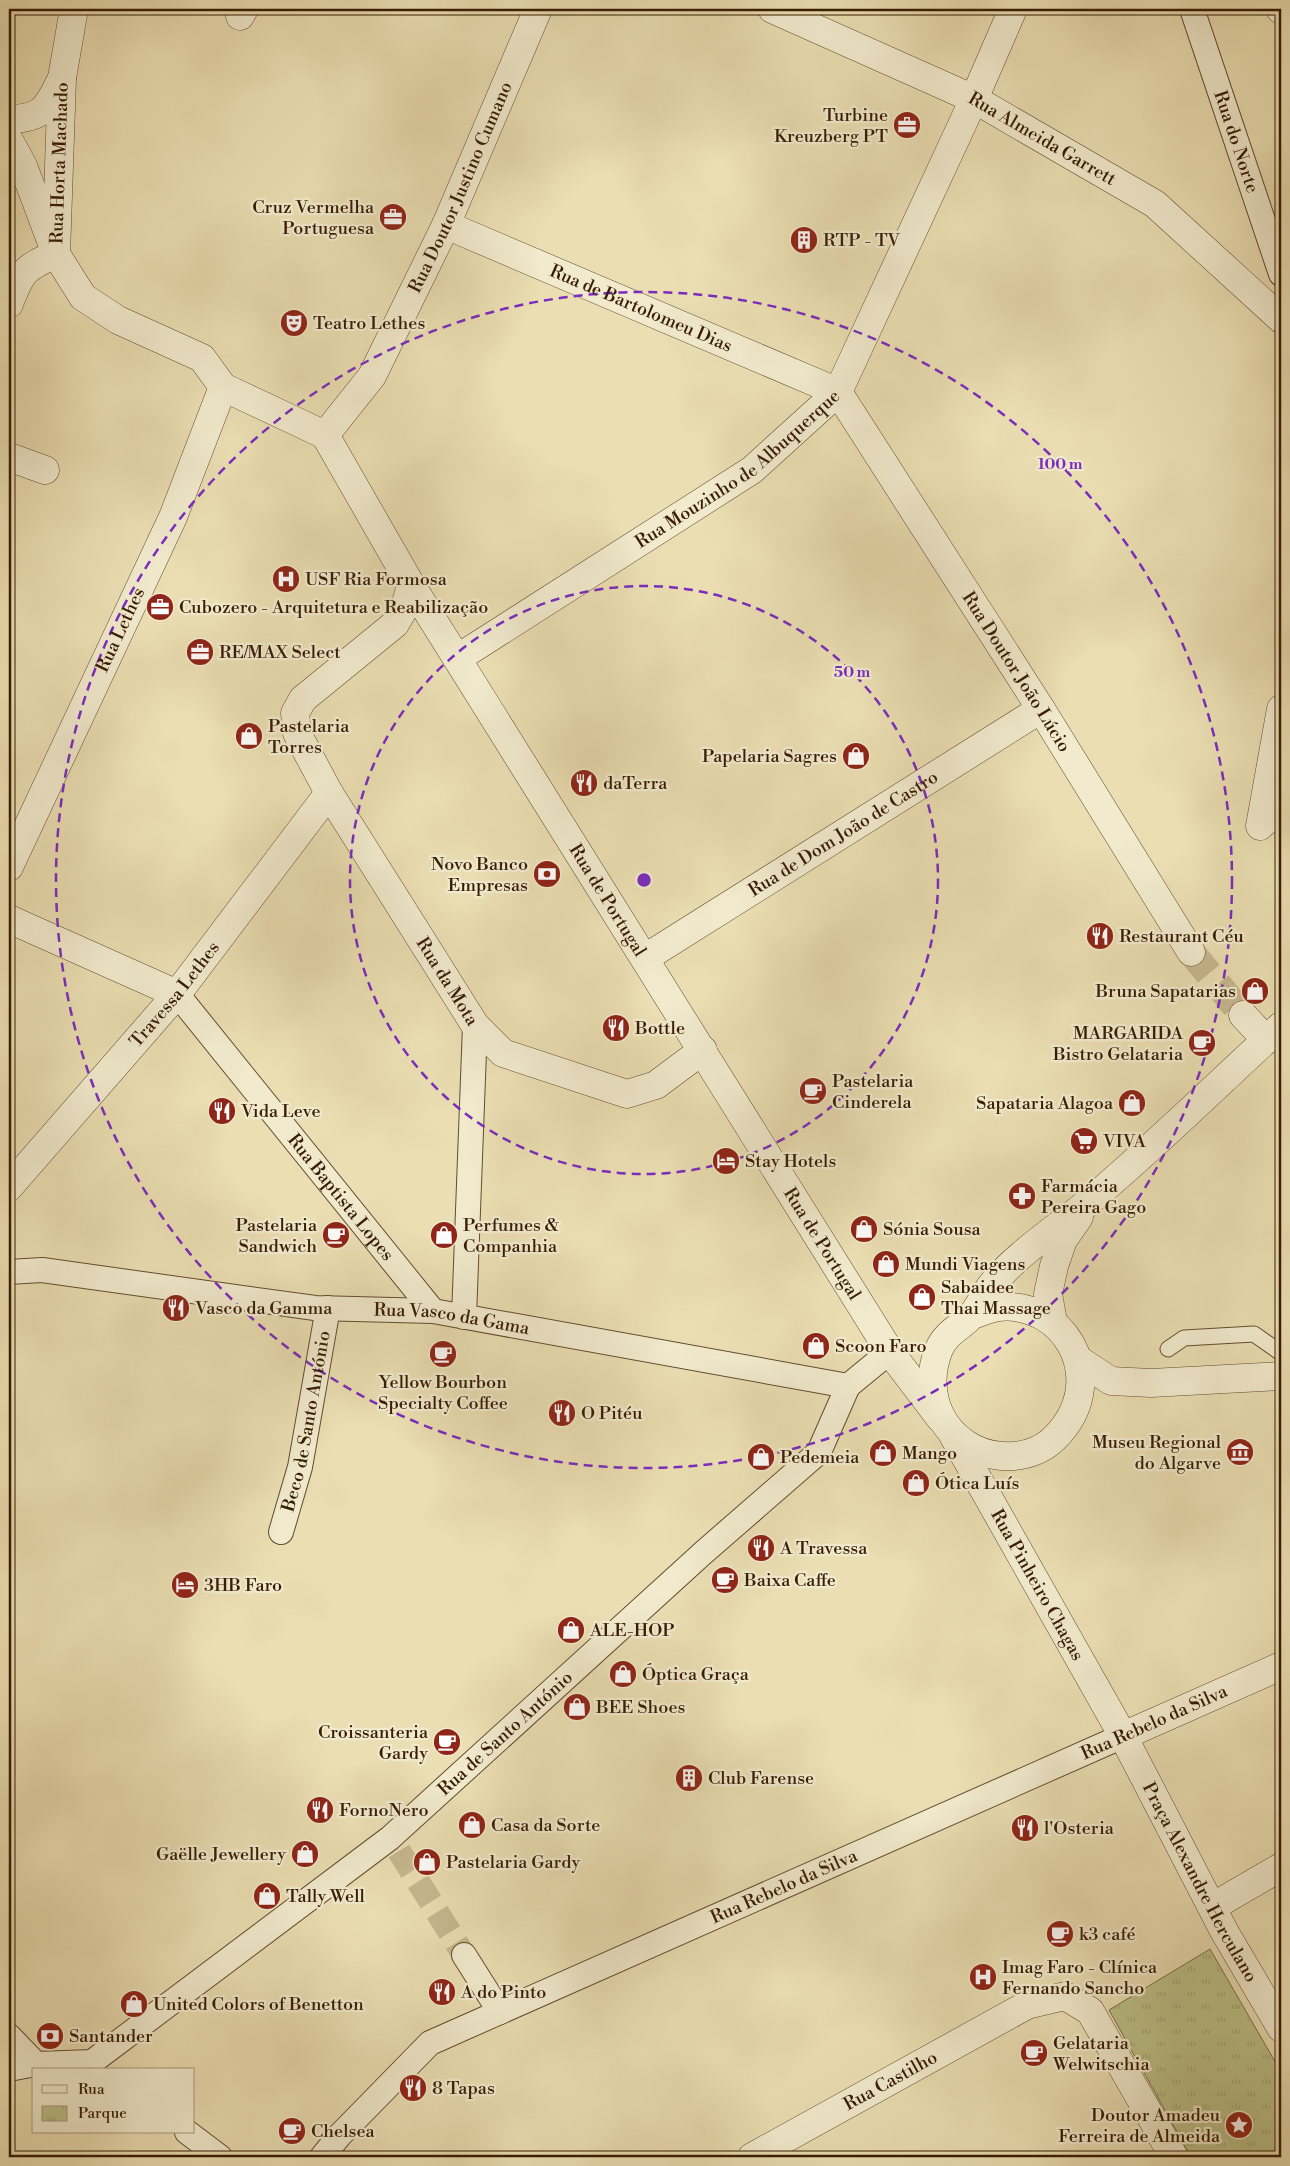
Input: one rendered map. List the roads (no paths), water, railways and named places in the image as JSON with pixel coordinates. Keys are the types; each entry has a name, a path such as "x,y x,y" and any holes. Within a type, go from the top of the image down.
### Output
{"street":[{"name":"Rua Horta Machado","path":"74,9 62,78 56,254 83,296 118,320 202,358 223,387 325,435"},
{"name":"Rua Doutor Justino Cumano","path":"325,435 372,376 446,225 538,9"},
{"name":"Rua Almeida Garrett","path":"772,9 974,99 1155,204 1281,319"},
{"name":"Rua Mouzinho de Albuquerque","path":"458,658 752,470 838,392 974,99 1013,9"},
{"name":"Rua do Norte","path":"1192,9 1281,274"},
{"path":"9,118 26,119 46,108 62,78"},
{"path":"9,140 23,166 56,254 35,263 19,278 9,304"},
{"name":"Rua de Bartolomeu Dias","path":"446,225 838,392"},
{"name":"Rua Lethes","path":"9,867 173,517 223,387"},
{"name":"Rua Doutor João Lúcio","path":"838,392 1041,709 1191,952"},
{"name":"Rua de Portugal","path":"325,435 411,585 703,1050 889,1359"},
{"path":"9,456 45,470"},
{"name":"Rua da Mota","path":"411,585 405,607 396,624 303,699 295,713 297,733 329,793 474,1025 503,1053 628,1094 656,1085 703,1050"},
{"name":"Rua de Dom João de Castro","path":"645,958 1041,709"},
{"path":"1281,709 1260,826 1281,807"},
{"name":"Travessa Lethes","path":"9,1187 177,994 329,793"},
{"name":"Rua Baptista Lopes","path":"9,919 177,994 433,1311"},
{"path":"972,1315 997,1307 1027,1309 1053,1322 1069,1340 1079,1360 1082,1386 1075,1414 1057,1438 1035,1451 1015,1456 992,1455 968,1446 947,1426 933,1397 932,1372 940,1348 952,1331 972,1315 991,1286 1029,1248 1092,1200 1274,1033 1243,1015"},
{"path":"464,1317 474,1025"},
{"path":"1053,1322 1048,1294 1063,1240 1092,1200"},
{"name":"Rua Vasco da Gama","path":"9,1272 42,1270 315,1308 433,1311 848,1386"},
{"name":"Beco de Santo António","path":"281,1532 300,1467 328,1308"},
{"path":"848,1386 889,1359"},
{"name":"Rua Pinheiro Chagas","path":"889,1359 947,1426 1122,1736"},
{"path":"1079,1360 1111,1381 1151,1383 1281,1376"},
{"name":"Rua de Santo António","path":"9,2069 36,2064 97,2066 394,1845 695,1560 819,1452 848,1386"},
{"name":"Rua Rebelo da Silva","path":"322,2157 340,2146 430,2043 1281,1666"},
{"name":"Praça Alexandre Herculano","path":"1122,1736 1212,1907 1281,2028"},
{"path":"1212,1907 1281,1867"},
{"path":"464,1955 500,2012"},
{"name":"Rua Castilho","path":"752,2157 1027,2005 1065,1996 1090,2011 1174,2157"},
{"path":"9,2036 36,2064"},
{"path":"191,2134 220,2157"}],"lane":[{"path":"1168,1349 1184,1338 1254,1334 1281,1353"}],"tunnel":[{"path":"1191,952 1243,1015"},
{"path":"399,1851 464,1955"}],"place":[{"name":"Turbine Kreuzberg PT","path":"907,125"},
{"name":"Cruz Vermelha Portuguesa","path":"393,217"},
{"name":"RTP - TV","path":"804,240"},
{"name":"Teatro Lethes","path":"294,323"},
{"name":"USF Ria Formosa","path":"286,579"},
{"name":"Cubozero - Arquitetura e Reabilização","path":"160,607"},
{"name":"RE/MAX Select","path":"200,652"},
{"name":"Pastelaria Torres","path":"249,736"},
{"name":"Papelaria Sagres","path":"856,756"},
{"name":"daTerra","path":"584,783"},
{"name":"Novo Banco Empresas","path":"547,874"},
{"name":"Restaurant Céu","path":"1100,936"},
{"name":"Bruna Sapatarias","path":"1255,991"},
{"name":"Bottle","path":"616,1028"},
{"name":"MARGARIDA Bistro Gelataria","path":"1202,1043"},
{"name":"Pastelaria Cinderela","path":"813,1091"},
{"name":"Sapataria Alagoa","path":"1132,1103"},
{"name":"Vida Leve","path":"222,1111"},
{"name":"VIVA","path":"1084,1141"},
{"name":"Stay Hotels","path":"726,1161"},
{"name":"Farmácia Pereira Gago","path":"1022,1196"},
{"name":"Sónia Sousa","path":"864,1229"},
{"name":"Pastelaria Sandwich","path":"336,1235"},
{"name":"Perfumes & Companhia","path":"444,1235"},
{"name":"Mundi Viagens","path":"886,1264"},
{"name":"Sabaidee Thai Massage","path":"922,1297"},
{"name":"Vasco da Gamma","path":"176,1308"},
{"name":"Scoon Faro","path":"816,1346"},
{"name":"Yellow Bourbon Specialty Coffee","path":"443,1354"},
{"name":"O Pitéu","path":"562,1413"},
{"name":"Museu Regional do Algarve","path":"1240,1452"},
{"name":"Mango","path":"883,1453"},
{"name":"Pedemeia","path":"761,1457"},
{"name":"Ótica Luís","path":"916,1483"},
{"name":"A Travessa","path":"761,1548"},
{"name":"Baixa Caffe","path":"725,1580"},
{"name":"3HB Faro","path":"185,1585"},
{"name":"ALE-HOP","path":"571,1630"},
{"name":"Óptica Graça","path":"623,1674"},
{"name":"BEE Shoes","path":"577,1707"},
{"name":"Croissanteria Gardy","path":"447,1742"},
{"name":"Club Farense","path":"689,1778"},
{"name":"FornoNero","path":"320,1810"},
{"name":"Casa da Sorte","path":"472,1825"},
{"name":"l'Osteria","path":"1025,1828"},
{"name":"Gaëlle Jewellery","path":"305,1854"},
{"name":"Pastelaria Gardy","path":"427,1862"},
{"name":"Tally Well","path":"267,1896"},
{"name":"k3 café","path":"1060,1934"},
{"name":"Imag Faro - Clínica Fernando Sancho","path":"983,1977"},
{"name":"A do Pinto","path":"442,1992"},
{"name":"United Colors of Benetton","path":"134,2004"},
{"name":"Santander","path":"50,2036"},
{"name":"Gelataria Welwitschia","path":"1034,2053"},
{"name":"8 Tapas","path":"413,2088"},
{"name":"Doutor Amadeu Ferreira de Almeida","path":"1239,2125"},
{"name":"Chelsea","path":"292,2131"}]}
